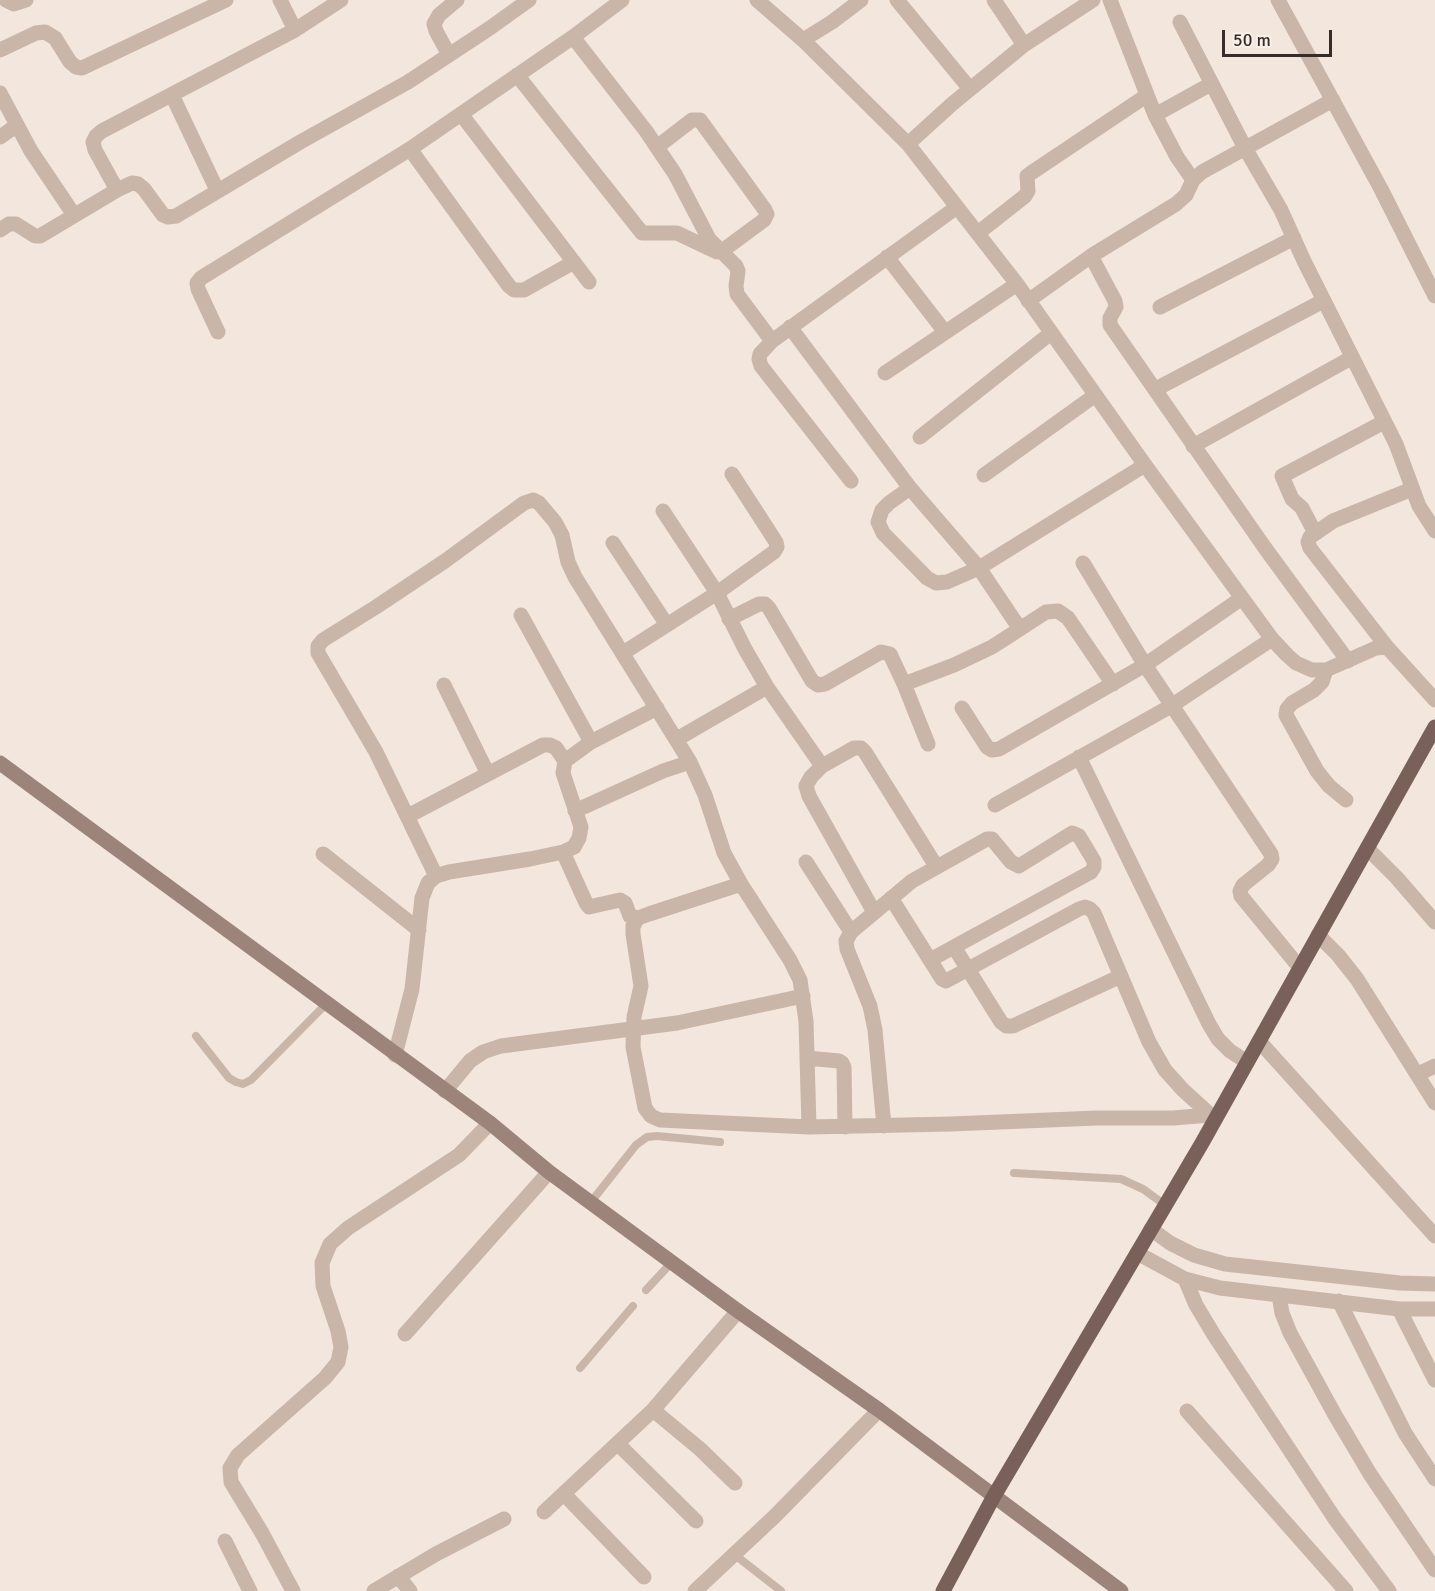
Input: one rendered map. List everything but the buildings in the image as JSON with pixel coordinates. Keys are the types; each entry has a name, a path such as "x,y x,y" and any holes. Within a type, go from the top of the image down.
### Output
{"main road":[{"path":"943,1591 994,1496 1165,1205 1212,1117 1247,1062 1435,727"}],"street":[{"path":"6,0 14,4 26,0"},
{"path":"0,50 36,33 45,32 55,38 70,62 82,68 226,0"},
{"path":"280,0 295,30"},
{"path":"117,190 95,150 93,142 96,136 295,30 341,0"},
{"path":"449,55 434,24 439,15 457,0"},
{"path":"0,230 9,224 16,224 34,236 40,236 132,183 144,189 163,215 176,216 217,190 408,82 529,0"},
{"path":"218,332 198,289 197,283 201,278 410,148 573,37 622,0"},
{"path":"757,0 804,40 908,144 1017,285 1094,396 1272,639 1296,663 1312,670 1326,670 1376,648 1386,647"},
{"path":"804,40 861,0"},
{"path":"897,0 970,89"},
{"path":"994,0 1024,45"},
{"path":"908,144 970,89 1072,6 1093,0"},
{"path":"1110,0 1146,96 1177,157 1193,180"},
{"path":"1278,0 1381,189 1435,296"},
{"path":"1180,22 1245,148 1266,181 1405,466 1419,506 1435,531"},
{"path":"573,37 657,147 690,199 709,239 736,266 738,271 737,294 741,303 772,341"},
{"path":"518,75 642,233 677,233 717,252 722,251 764,220 767,214 765,210 700,120 692,120 657,147"},
{"path":"1155,115 1211,84"},
{"path":"0,93 16,126 74,215"},
{"path":"172,95 217,190"},
{"path":"978,233 1025,196 1028,191 1030,173 1146,96"},
{"path":"1028,301 1091,256 1176,204 1186,195 1193,180 1202,172 1333,100"},
{"path":"461,114 589,282"},
{"path":"0,137 16,126"},
{"path":"410,148 514,290 524,290 574,262"},
{"path":"851,481 761,366 760,354 789,327 957,207"},
{"path":"1160,307 1294,238"},
{"path":"1091,256 1115,301 1116,307 1110,318 1110,325 1193,446 1348,662"},
{"path":"887,257 945,332"},
{"path":"885,373 1017,285"},
{"path":"1156,389 1323,301"},
{"path":"789,327 910,488 979,568 1020,629"},
{"path":"920,437 1051,333"},
{"path":"1193,446 1351,358"},
{"path":"984,475 1094,396"},
{"path":"1315,533 1302,508 1292,499 1282,476 1384,422"},
{"path":"910,488 882,510 878,522 883,533 917,570 936,583 947,582 979,568 1145,465"},
{"path":"623,653 717,593 774,552 777,547 776,542 732,474"},
{"path":"1412,489 1333,521 1310,537 1308,542 1310,548 1386,647 1435,700"},
{"path":"436,876 376,752 318,653 318,646 323,640 445,561 524,503 533,500 539,503 555,522 562,535 568,562 575,577 690,762 705,795 724,853 800,980 807,1058 809,1127"},
{"path":"663,511 717,593 767,687 822,766"},
{"path":"613,543 667,625"},
{"path":"1083,563 1171,706 1271,854 1272,860 1268,865 1243,885 1240,891 1241,896 1300,968"},
{"path":"962,708 987,747 992,750 999,748 1145,665 1242,598"},
{"path":"729,619 759,604 765,604 812,681 818,685 825,684 881,652 886,652 893,658 928,744"},
{"path":"904,684 954,665 992,647 1046,612 1058,611 1068,618 1113,684"},
{"path":"522,615 591,742"},
{"path":"995,805 1171,706 1272,639"},
{"path":"1326,670 1322,682 1314,690 1292,703 1286,715 1317,771 1329,786 1346,800"},
{"path":"444,685 488,774"},
{"path":"677,739 767,687"},
{"path":"565,760 591,742 657,708"},
{"path":"395,1055 412,989 422,898 428,883 436,876 563,852 574,847 581,827 563,774 565,760 556,748 550,745 543,745 408,816"},
{"path":"874,912 809,796 806,786 822,766 854,748 861,748 936,866"},
{"path":"1079,757 1209,1024 1218,1039 1230,1051 1247,1062"},
{"path":"575,811 646,778 690,762"},
{"path":"0,763 490,1123 549,1172 738,1311 879,1410 1121,1591"},
{"path":"884,1126 875,1030 870,1006 847,949 846,941 851,932 891,898 936,866 987,838 992,839 1011,862 1019,866 1075,833 1079,836 1094,861 1091,872 930,960"},
{"path":"1367,848 1435,922"},
{"path":"563,852 589,907 620,900 625,903 630,916 638,918 741,884"},
{"path":"323,854 419,930"},
{"path":"806,862 851,932"},
{"path":"891,898 946,981 1085,907 1090,909 1094,913 1149,1042 1166,1070 1183,1090 1212,1117"},
{"path":"638,918 633,926 633,934 641,986 632,1030 633,1047 645,1108 651,1116 660,1120 844,1127 1097,1118 1212,1117"},
{"path":"1318,935 1357,979 1435,1103"},
{"path":"954,948 1000,1022 1006,1026 1013,1026 1121,976"},
{"path":"445,1091 470,1061 483,1052 501,1046 632,1030 803,996"},
{"path":"1259,1041 1435,1236"},
{"path":"807,1058 842,1063 844,1067 844,1127"},
{"path":"1418,1074 1435,1066"},
{"path":"293,1591 231,1482 230,1468 238,1455 325,1378 338,1362 341,1347 339,1331 323,1286 322,1263 330,1244 348,1228 459,1155 490,1123"},
{"path":"405,1334 549,1172"},
{"path":"1151,1229 1170,1243 1194,1255 1225,1263 1401,1284 1435,1284"},
{"path":"1137,1253 1185,1279 1220,1288 1399,1309 1435,1309"},
{"path":"1185,1279 1196,1305 1214,1335 1335,1519 1389,1591"},
{"path":"1279,1295 1282,1313 1290,1333 1335,1415 1370,1474 1435,1570"},
{"path":"1339,1301 1405,1433 1435,1479"},
{"path":"1399,1309 1435,1380"},
{"path":"544,1512 653,1410 738,1311"},
{"path":"653,1410 700,1449 735,1483"},
{"path":"695,1591 735,1555 879,1410"},
{"path":"1187,1411 1346,1591"},
{"path":"618,1444 696,1521"},
{"path":"564,1494 644,1577"},
{"path":"374,1591 436,1554 504,1519"},
{"path":"225,1541 250,1591"},
{"path":"398,1576 411,1591"}],"lane":[{"path":"196,1036 229,1078 236,1083 243,1084 251,1080 326,1004"},
{"path":"591,1202 636,1145 647,1137 720,1142"},
{"path":"1014,1173 1121,1179 1143,1189 1165,1205"},
{"path":"646,1290 672,1262"},
{"path":"580,1368 633,1306"},
{"path":"735,1555 781,1591"}]}
